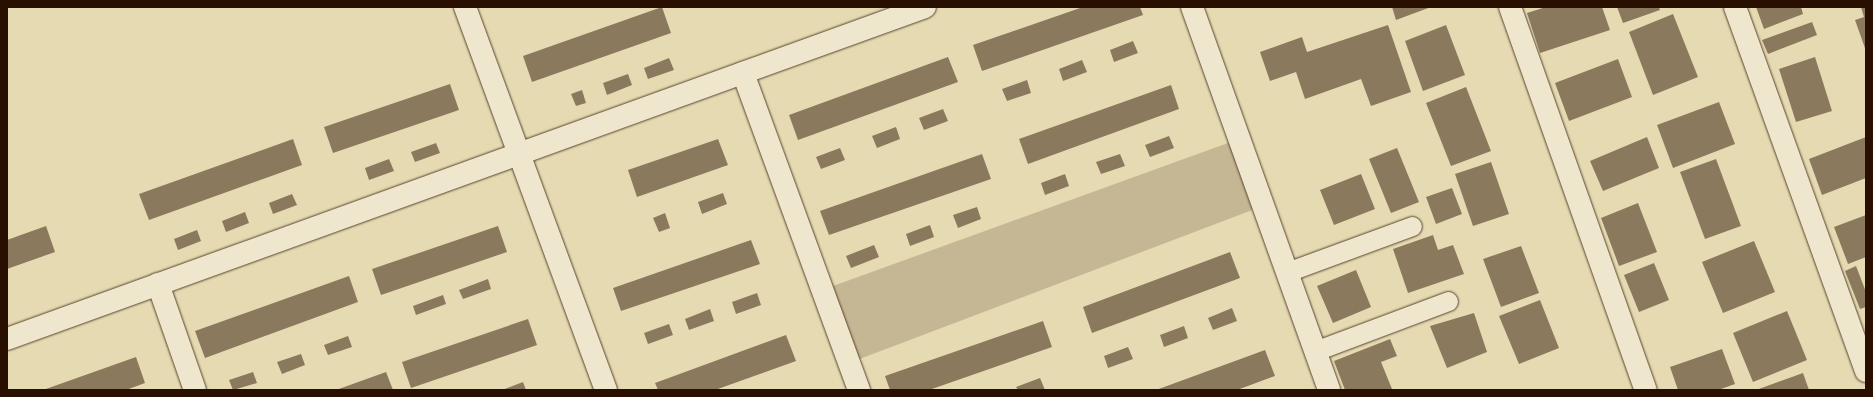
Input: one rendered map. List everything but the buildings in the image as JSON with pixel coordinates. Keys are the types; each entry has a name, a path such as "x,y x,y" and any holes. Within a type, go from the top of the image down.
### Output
{"street":[{"path":"465,7 606,390"},
{"path":"7,339 925,7"},
{"path":"1192,7 1329,390"},
{"path":"1510,7 1646,390"},
{"path":"1735,7 1866,371"},
{"path":"743,73 859,390"},
{"path":"158,284 195,390"}],"lane":[{"path":"1287,272 1412,226"},
{"path":"1315,351 1448,302"}],"shaded area":[{"path":"1239,139 1263,206 849,363 822,290"}]}
